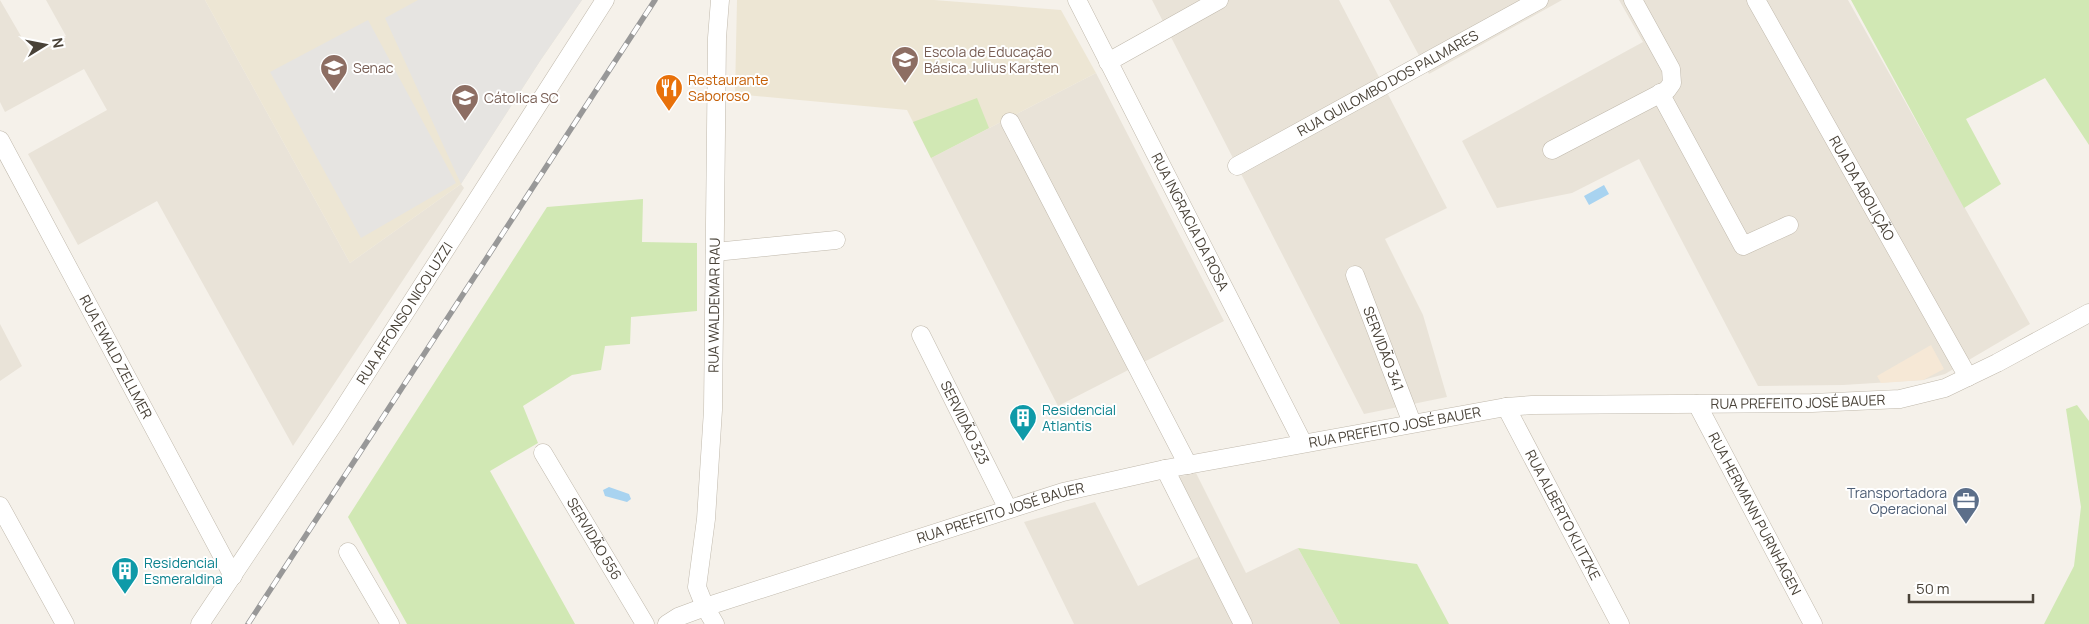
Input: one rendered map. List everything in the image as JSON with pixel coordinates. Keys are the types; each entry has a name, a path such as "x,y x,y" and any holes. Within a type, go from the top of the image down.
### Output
{"street":[{"name":"RUA AFFONSO NICOLUZZI","path":"200,624 335,422 606,0"},
{"name":"RUA WALDEMAR RAU","path":"715,624 705,608 697,587 706,519 710,465 715,252 717,38 720,0"},
{"name":"RUA INGRACIA DA ROSA","path":"1077,0 1303,443"},
{"path":"1108,62 1219,0"},
{"name":"RUA QUILOMBO DOS PALMARES","path":"1237,166 1539,0"},
{"path":"1552,150 1667,90 1672,83 1671,69 1633,0"},
{"name":"RUA DA ABOLIÇÃO","path":"1756,0 1968,377"},
{"path":"1660,93 1743,246 1789,225"},
{"path":"1010,122 1188,465"},
{"name":"RUA EWALD ZELLMER","path":"0,140 233,576"},
{"path":"715,252 836,240"},
{"name":"SERVIDÃO 341","path":"1356,275 1412,423"},
{"name":"RUA PREFEITO JOSÉ BAUER","path":"667,624 678,617 1008,509 1063,492 1165,469 1412,423 1532,404 1812,403 1900,399 1945,388 2089,313"},
{"name":"SERVIDÃO 323","path":"921,335 1008,509"},
{"name":"RUA HERMANN PURNHAGEN","path":"1697,404 1813,624"},
{"name":"RUA ALBERTO KLITZKE","path":"1506,407 1620,624"},
{"name":"SERVIDÃO 556","path":"543,454 645,624"},
{"path":"1165,469 1243,624"},
{"path":"0,506 65,624"},
{"path":"348,552 390,624"}],"shaded area":[{"path":"0,0 32,55 66,36 46,0 205,0 350,263 461,184 464,188 293,446 157,201 78,245 28,154 107,110 84,69 5,112 0,102"},
{"name":"Senac","path":"205,0 582,0 540,61 461,184 350,263"},
{"name":"Cátolica SC","path":"418,0 582,0 540,61 461,184 385,18"},
{"name":"Escola de Educação Básica Julius Karsten","path":"737,0 934,0 1061,10 1096,73 931,158 907,110 735,94"},
{"path":"1152,0 1339,0 1447,208 1385,239 1423,315 1447,397 1364,414"},
{"path":"1389,0 1562,0 1429,74"},
{"path":"1619,0 1848,0 2030,324 1945,374 1923,380 1843,385 1758,386 1639,159 1572,193 1497,208 1462,141 1643,42"},
{"path":"368,20 456,183 361,238 270,72"},
{"path":"1096,73 1224,321 1058,406 931,158"},
{"path":"0,324 22,366 0,381"},
{"path":"1931,345 1944,369 1923,380 1881,383 1877,376"},
{"path":"1196,473 1246,573 1298,548 1340,624 1074,624 1024,522 1095,502 1138,586 1200,556 1163,480"}],"green space":[{"path":"1851,0 2089,0 2089,145 2045,78 1966,119 2001,184 1964,208"},
{"path":"977,98 989,128 931,158 913,122"},
{"path":"643,199 642,242 697,243 697,311 631,317 630,344 605,346 601,370 572,375 523,406 538,443 490,471 575,624 407,624 348,517 547,207"},
{"path":"2077,405 2089,421 2089,624 2044,624 2074,566 2081,507 2066,409"},
{"path":"1298,548 1417,564 1449,624 1340,624"}],"water":[{"path":"1604,185 1609,194 1589,205 1584,196"},
{"path":"609,487 629,494 631,499 627,502 605,496 603,490"}],"railway":[{"path":"248,624 655,0"}],"place":[{"name":"Escola de Educação Básica Julius Karsten","path":"905,84"},
{"name":"Senac","path":"334,92"},
{"name":"Restaurante Saboroso","path":"669,112"},
{"name":"Cátolica SC","path":"465,122"},
{"name":"Residencial Atlantis","path":"1023,442"},
{"name":"Transportadora Operacional","path":"1966,525"},
{"name":"Residencial Esmeraldina","path":"125,595"}]}
